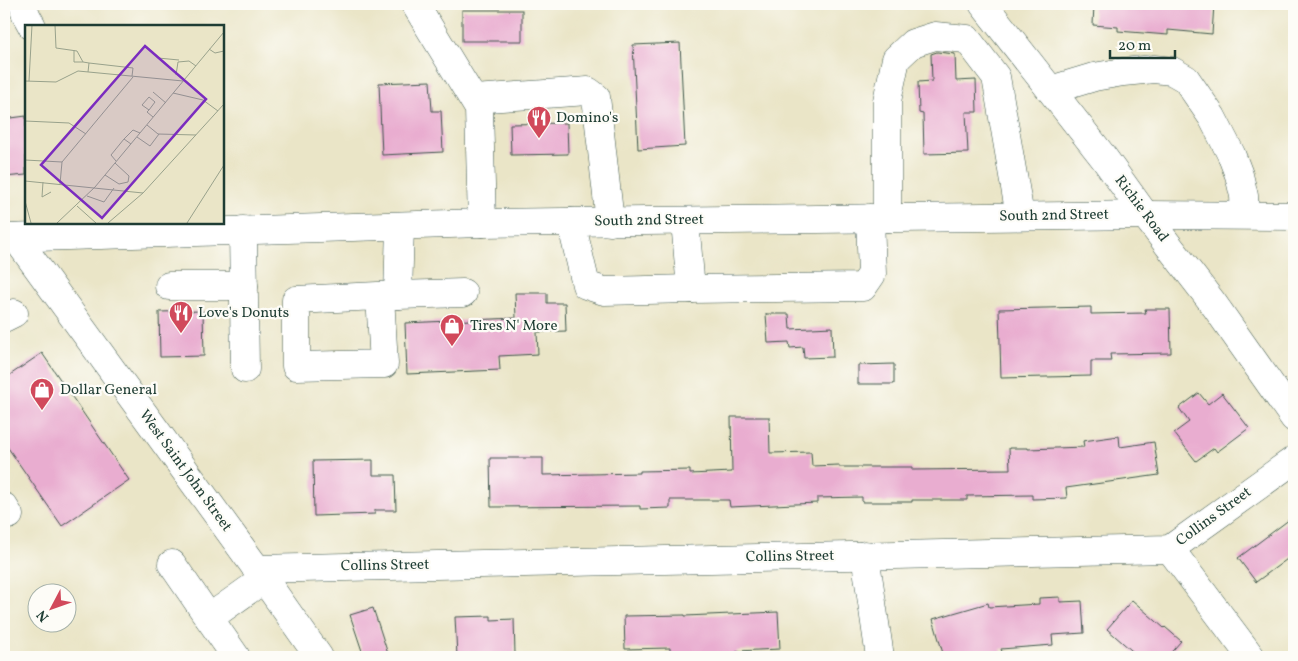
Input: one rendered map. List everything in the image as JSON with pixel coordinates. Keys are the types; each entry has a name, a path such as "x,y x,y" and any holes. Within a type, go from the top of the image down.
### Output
{"street":[{"path":"23,4 31,25"},
{"path":"415,4 479,109 482,223"},
{"name":"Richie Road","path":"983,4 1052,90 1213,303 1294,418"},
{"path":"571,222 586,285 604,291 864,287 872,274 879,218 887,101 896,59 913,43 935,36 967,39 996,77 1020,216"},
{"path":"983,60 1008,36"},
{"path":"1052,90 1094,77 1154,69 1172,71 1186,79 1212,117 1231,154 1244,196 1245,216"},
{"path":"474,99 588,90 596,97 610,222"},
{"name":"South 2nd Street","path":"10,238 140,228 243,230 482,223 1020,216 1294,216"},
{"path":"685,221 691,289"},
{"path":"400,226 389,296 463,293"},
{"path":"243,230 245,369"},
{"name":"West Saint John Street","path":"10,238 260,574 319,657"},
{"path":"169,286 244,286"},
{"name":"Collins Street","path":"260,574 1170,549 1294,460"},
{"path":"1170,549 1251,657"},
{"path":"865,556 880,657"},
{"path":"172,564 236,657"},
{"path":"209,618 260,574"}],"building":[{"path":"1094,4 1214,4 1212,34 1168,30 1168,35 1118,31 1118,27 1093,25"},
{"path":"462,10 522,10 522,41 462,41"},
{"path":"680,43 685,146 638,149 633,45"},
{"path":"937,52 955,54 956,81 976,80 977,112 966,112 968,153 924,154 923,114 919,113 918,82 932,81 931,54"},
{"path":"430,81 432,111 441,111 443,152 382,155 379,83"},
{"path":"25,116 25,175 4,177 4,119"},
{"name":"Domino's","path":"567,123 568,154 511,155 510,124"},
{"name":"Tires N' More","path":"515,293 547,293 547,303 565,303 566,331 537,332 538,354 499,356 500,370 407,374 405,323 516,318"},
{"path":"1091,307 1091,314 1146,313 1145,309 1170,309 1171,353 1110,354 1111,361 1091,361 1091,376 1001,378 999,309"},
{"name":"Love's Donuts","path":"203,311 204,356 160,357 159,312"},
{"path":"766,314 789,314 790,329 832,327 833,357 804,358 803,347 790,348 789,342 768,343"},
{"name":"Dollar General","path":"42,353 129,480 62,526 4,442 4,379"},
{"path":"894,364 894,384 858,384 858,365"},
{"path":"1199,393 1208,404 1222,393 1249,428 1217,452 1214,448 1196,461 1174,433 1189,422 1179,408"},
{"path":"731,417 769,417 770,453 811,452 812,466 912,467 912,470 1010,469 1009,448 1084,447 1083,441 1119,436 1120,447 1154,442 1159,475 1066,488 1067,498 1032,499 1032,495 967,496 967,500 862,502 862,497 817,498 817,503 730,507 729,500 670,500 670,508 640,509 640,506 491,507 490,458 543,458 543,475 690,470 690,474 732,472"},
{"path":"373,460 373,475 395,475 396,510 375,510 375,514 314,516 313,461"},
{"path":"1294,516 1294,554 1256,582 1238,558"},
{"path":"1060,597 1060,602 1082,601 1084,633 1052,635 1053,645 1001,649 1004,657 944,657 933,619 988,603 989,607 1039,604 1039,598"},
{"path":"1132,600 1181,641 1167,657 1139,657 1107,629"},
{"path":"373,608 389,657 364,657 350,615"},
{"path":"778,612 780,649 737,651 737,657 670,657 670,648 625,649 624,616 685,616"},
{"path":"491,616 491,620 514,619 515,654 457,656 455,617"}],"place":[{"name":"Domino's","path":"539,139"},
{"name":"Love's Donuts","path":"181,334"},
{"name":"Tires N' More","path":"452,347"},
{"name":"Dollar General","path":"42,411"}]}
